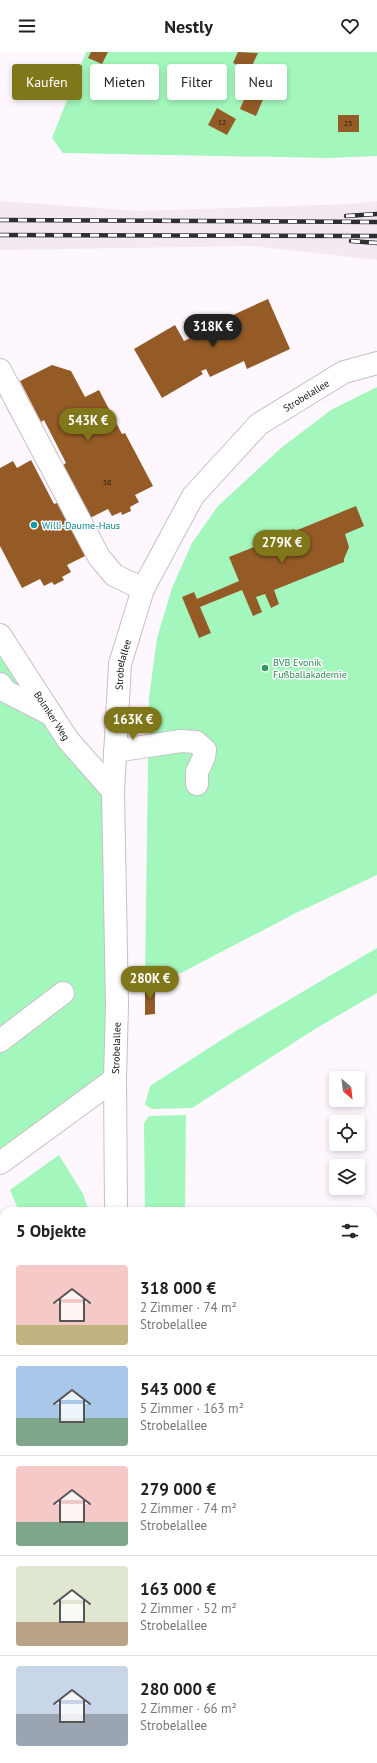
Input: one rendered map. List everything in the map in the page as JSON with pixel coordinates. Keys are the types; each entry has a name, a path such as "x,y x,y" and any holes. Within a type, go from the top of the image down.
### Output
{"street":[{"name":"Strobelallee","path":"116,1207 115,1079 117,1005 113,791 120,664 143,589 193,496 259,424 344,372 377,363"},
{"path":"0,370 99,557 114,575 143,589"},
{"name":"Bolmker Weg","path":"0,635 68,740 113,791"},
{"path":"0,684 5,691 53,716"},
{"path":"115,751 181,741 196,742 205,750 204,758 196,772 197,784"},
{"path":"0,1040 64,993"},
{"name":"Strobelallee","path":"0,1163 115,1079"}],"shaded area":[{"path":"0,201 140,211 349,204 377,201 377,260 254,246 0,250"}],"green space":[{"path":"86,52 377,52 377,156 328,158 63,153 52,138 67,100 82,100 81,64"},
{"name":"BVB Evonik Fußballakademie","path":"377,387 377,875 296,913 181,973 145,977 149,698 157,638 172,588 192,543 218,506 281,448 331,410"},
{"path":"0,634 113,791 105,1086 0,1162"},
{"path":"377,948 377,993 315,1029 192,1108 152,1109 145,1105 150,1086 229,1035"},
{"path":"186,1115 185,1207 145,1207 144,1123 149,1116"},
{"path":"59,1155 83,1194 88,1207 17,1207 10,1190"}],"building":[{"path":"91,52 108,52 102,64 88,58"},
{"path":"238,52 258,53 253,64 233,63"},
{"path":"244,100 263,100 256,116 240,109"},
{"path":"217,108 236,119 227,135 208,125"},
{"path":"338,115 359,115 359,132 338,132"},
{"path":"268,299 290,349 247,369 244,361 210,377 206,369 201,371 203,374 162,398 134,349 175,325 184,341 192,337 191,334"},
{"path":"52,365 71,371 85,397 99,390 122,434 125,433 153,486 135,495 139,502 130,507 131,511 122,515 121,512 112,516 108,509 90,518 63,465 66,463 44,420 41,422 20,381"},
{"name":"Willi-Daume-Haus","path":"31,460 54,504 57,503 85,556 67,565 71,572 62,577 64,580 54,585 52,582 44,586 40,579 22,588 0,546 0,468 13,461 17,468"},
{"path":"356,506 364,526 345,534 349,547 344,562 274,590 279,604 271,608 265,594 256,597 262,612 253,616 242,590 200,607 211,633 199,638 182,597 194,592 197,599 239,581 229,557 282,536 283,534 294,529 295,531"},
{"path":"155,985 155,1014 145,1015 145,986"}],"railway":[{"path":"346,216 377,214"},
{"path":"0,220 377,222"},
{"path":"0,235 377,236"},
{"path":"351,241 377,243"}],"place":[{"name":"Willi-Daume-Haus","path":"34,525"},
{"name":"BVB Evonik Fußballakademie","path":"265,668"}]}
